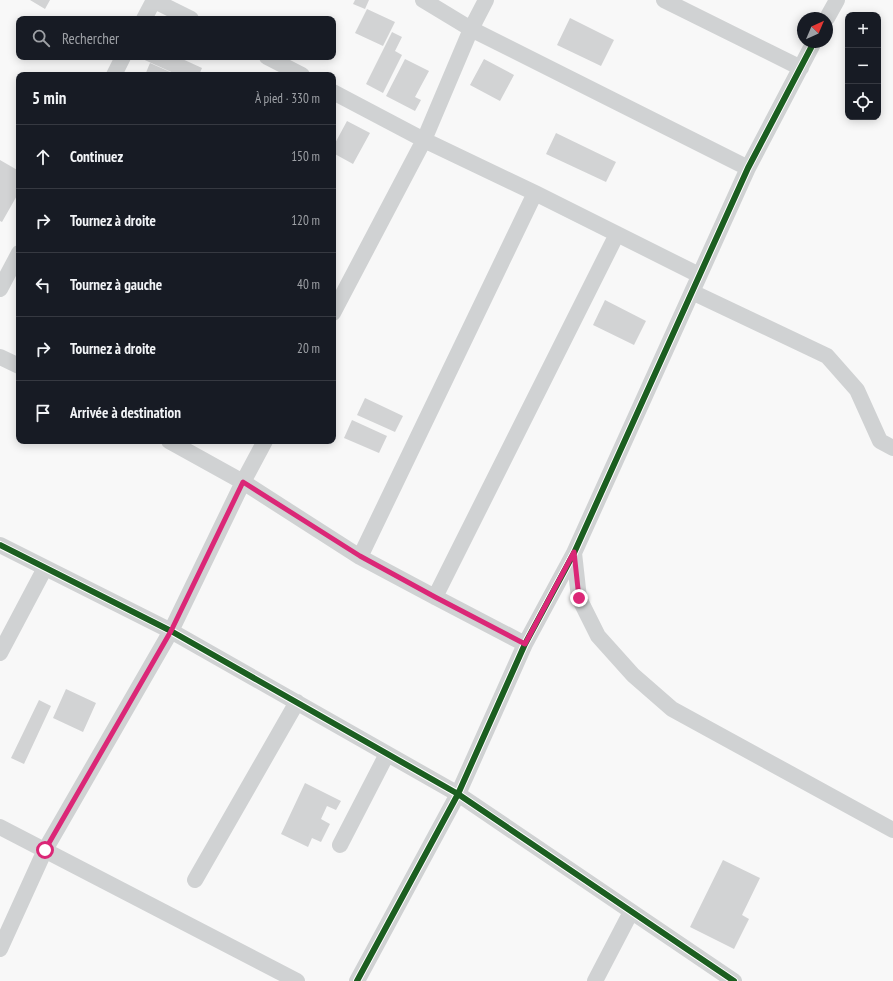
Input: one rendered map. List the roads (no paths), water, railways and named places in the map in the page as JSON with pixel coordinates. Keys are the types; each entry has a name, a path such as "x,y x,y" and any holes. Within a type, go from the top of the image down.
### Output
{"street":[{"path":"146,16 154,0 185,16"},
{"path":"423,0 471,28 748,168"},
{"path":"336,307 424,140 471,28 486,0"},
{"path":"664,0 801,68"},
{"path":"830,12 837,0"},
{"path":"357,981 458,794 525,644 574,552 748,168 811,48"},
{"path":"116,72 122,60"},
{"path":"272,60 293,72"},
{"path":"336,94 424,140 535,192 699,275"},
{"path":"360,556 535,192"},
{"path":"435,597 617,234"},
{"path":"0,289 16,259"},
{"path":"692,292 826,356 857,390 880,441 893,448"},
{"path":"0,357 16,365"},
{"path":"174,444 243,482 360,556 525,644"},
{"path":"0,949 45,850 171,631 243,482 263,444"},
{"path":"0,545 171,631 458,794 734,981"},
{"path":"574,552 579,598 598,636 633,675 666,704 672,709 893,830"},
{"path":"0,653 45,568"},
{"path":"195,880 297,702"},
{"path":"340,845 387,754"},
{"path":"0,827 298,981"},
{"path":"595,981 631,912"}]}
